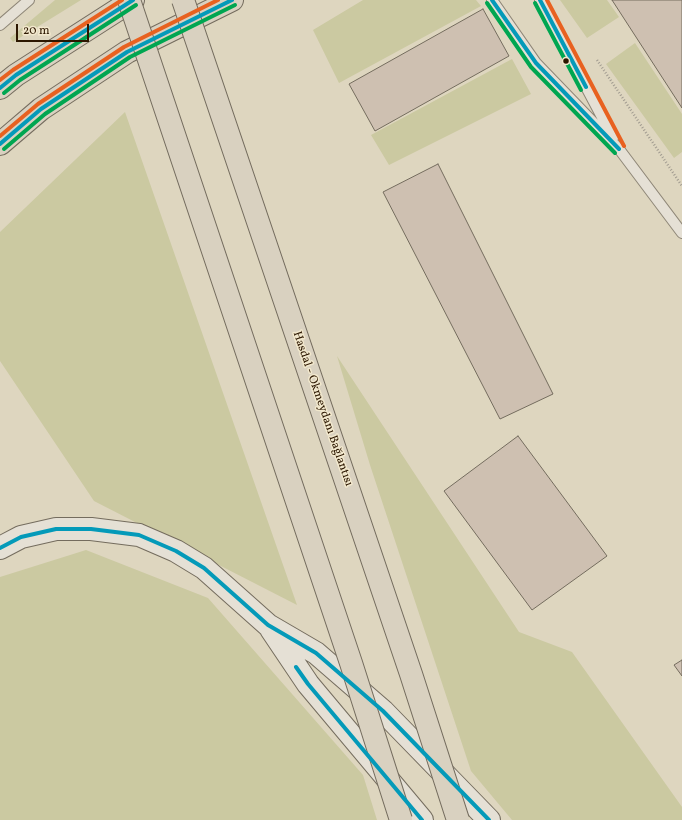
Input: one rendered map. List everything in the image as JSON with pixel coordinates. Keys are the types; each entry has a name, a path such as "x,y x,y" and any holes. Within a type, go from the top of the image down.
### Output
{"main road":[{"path":"129,0 351,663 401,820"},
{"path":"0,88 16,75 133,0"},
{"name":"Hasdal - Okmeydanı Bağlantısı","path":"183,0 409,667 458,820"},
{"path":"0,144 41,109 127,52 232,0"},
{"path":"0,548 21,537 56,529 91,529 139,535 176,551 204,568 268,625 316,653 383,711 489,820"},
{"path":"268,625 308,684 422,820"}],"lane":[{"path":"0,25 29,0"},
{"path":"492,0 536,63 619,149 682,234"},
{"path":"540,0 619,149"}],"path":[{"path":"597,60 682,186"}],"shaded area":[{"path":"55,0 81,0 13,42 10,38"},
{"path":"363,0 476,0 481,6 339,83 313,30"},
{"path":"560,0 607,0 619,17 587,38"},
{"path":"635,43 682,114 682,152 674,158 606,64"},
{"path":"512,59 531,94 389,165 371,135"},
{"path":"125,112 297,605 94,501 0,361 0,232"},
{"path":"337,356 519,632 572,652 682,807 682,820 512,820 471,771 370,465"},
{"path":"86,550 208,598 363,775 377,820 0,820 0,577"}],"building":[{"path":"612,0 682,0 682,108"},
{"path":"483,9 509,56 375,131 349,84"},
{"path":"438,164 553,394 500,419 383,192"},
{"path":"518,436 607,556 532,610 444,491"},
{"path":"682,660 682,676 674,665"}],"transit line":[{"path":"0,80 13,70 122,0"},
{"path":"0,88 16,75 133,0"},
{"path":"0,136 38,104 124,47 218,0"},
{"path":"0,144 41,109 127,52 232,0"},
{"path":"492,0 536,63 619,149"},
{"path":"540,0 586,87"},
{"path":"547,0 624,146"},
{"path":"487,3 531,67 615,153"},
{"path":"535,3 581,90"},
{"path":"4,93 20,80 136,5"},
{"path":"4,149 45,114 130,57 235,5"},
{"path":"0,548 21,537 56,529 91,529 139,535 176,551 204,568 268,625 316,653 383,711 489,820"},
{"path":"296,667 308,684 422,820"}]}
